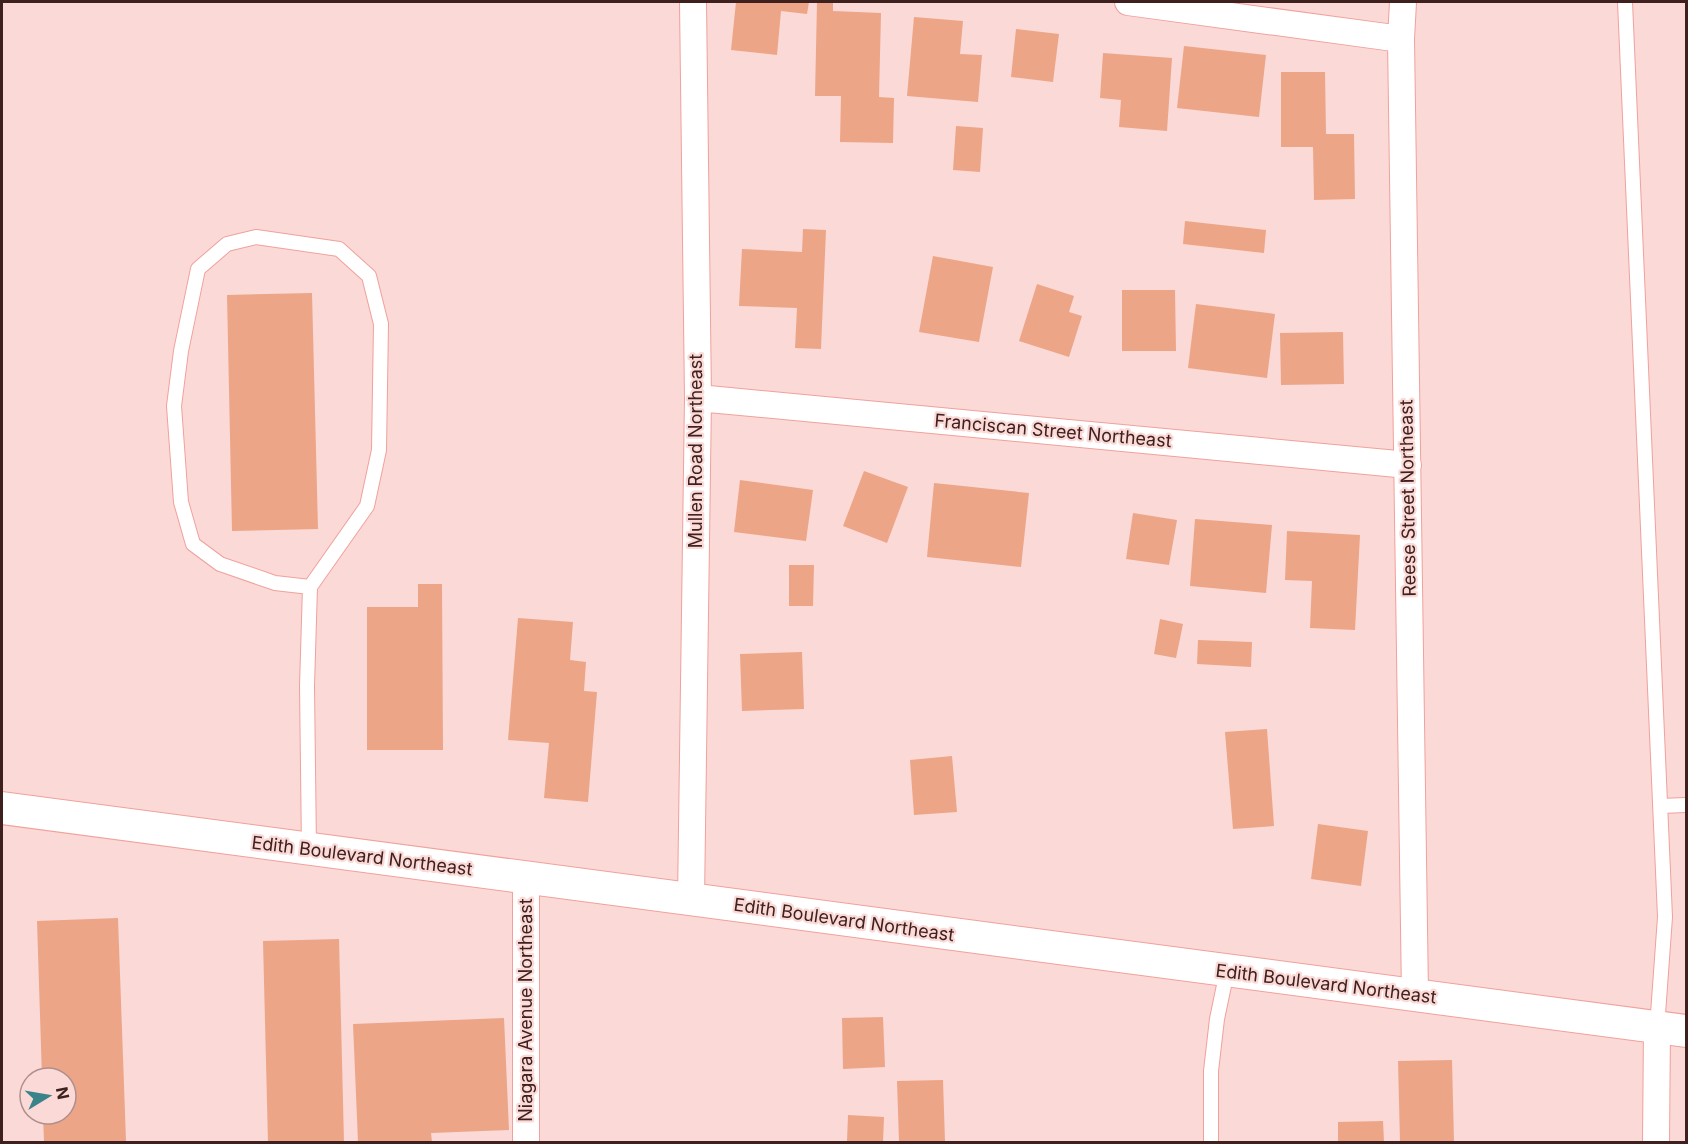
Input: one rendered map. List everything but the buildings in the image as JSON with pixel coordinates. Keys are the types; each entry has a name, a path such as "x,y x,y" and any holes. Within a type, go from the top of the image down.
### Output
{"street":[{"name":"Mullen Road Northeast","path":"691,900 698,398 693,2"},
{"path":"1128,2 1401,39"},
{"name":"Reese Street Northeast","path":"1403,2 1401,39 1415,995"},
{"name":"Franciscan Street Northeast","path":"698,398 1408,465"},
{"name":"Edith Boulevard Northeast","path":"2,808 1672,1029"},
{"name":"Niagara Avenue Northeast","path":"526,877 526,1143"},
{"path":"1656,1143 1672,1029"}],"lane":[{"path":"1625,2 1665,917 1672,1029"},
{"path":"309,849 310,587 368,506 379,450 381,324 369,276 339,249 256,237 227,244 198,269 181,351 174,406 181,502 193,543 220,564 275,583 310,587"},
{"path":"1660,806 1686,805"},
{"path":"1211,1143 1210,1071 1217,1019 1227,971"}]}
